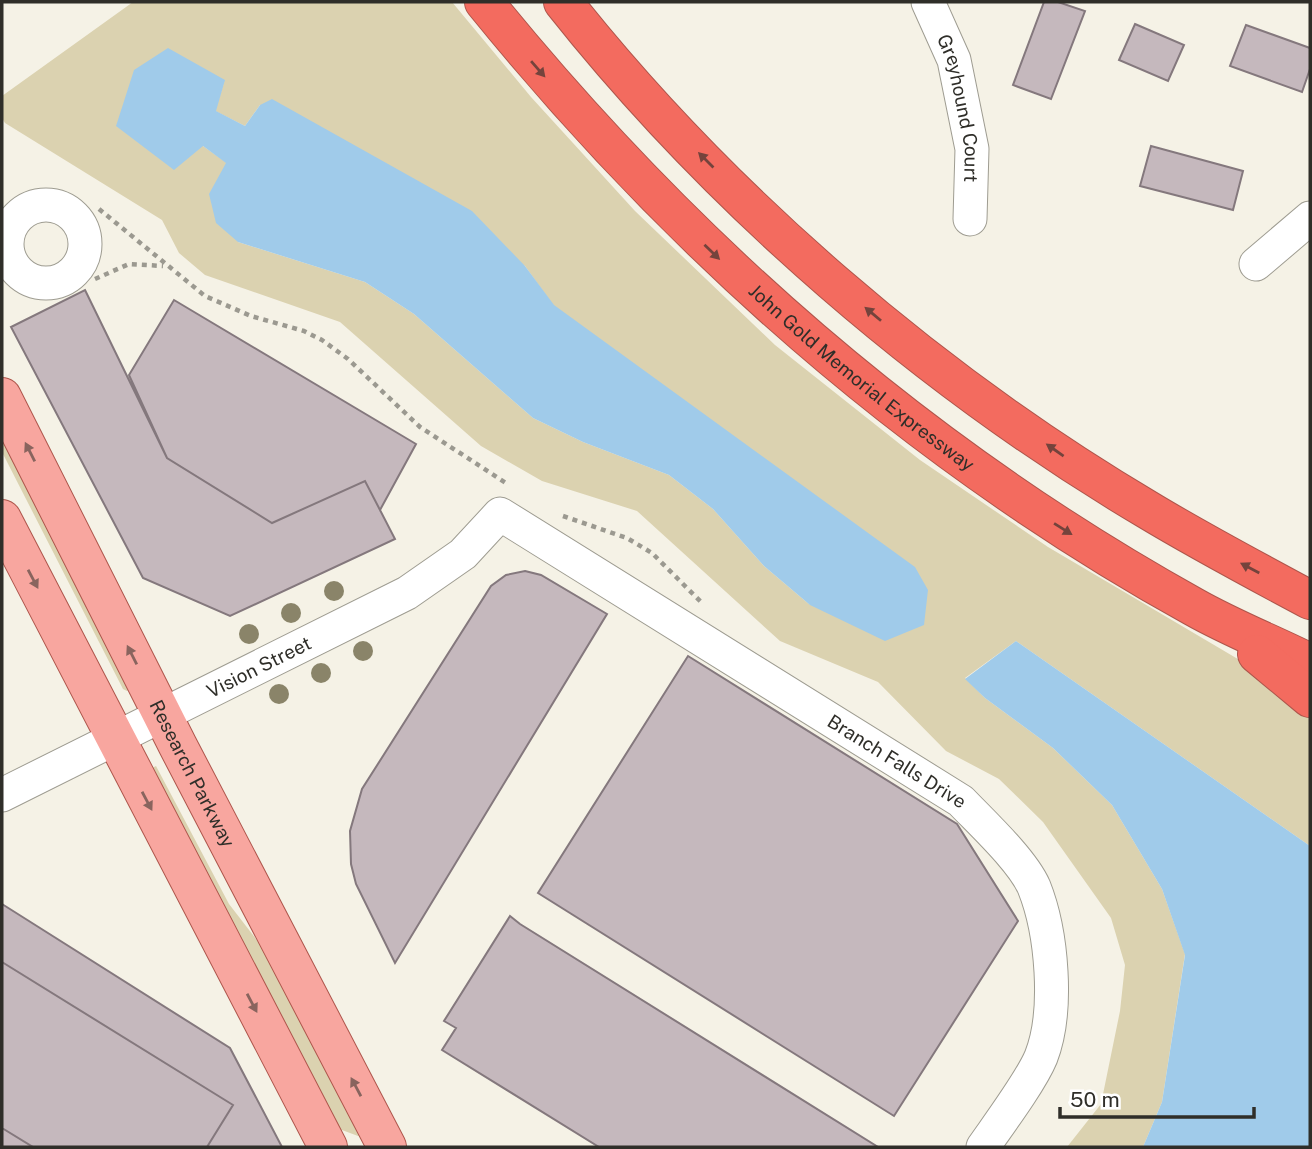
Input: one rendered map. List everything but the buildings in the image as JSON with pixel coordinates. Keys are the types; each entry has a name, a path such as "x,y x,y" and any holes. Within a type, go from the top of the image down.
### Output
{"highway":[{"name":"John Gold Memorial Expressway","path":"484,2 596,135 732,272 878,397 988,478 1114,561 1197,609 1310,663"},
{"path":"563,2 642,93 707,162 824,271 916,349 1068,459 1146,509 1310,600"},
{"path":"1197,609 1310,698"}],"main road":[{"name":"Research Parkway","path":"2,397 163,716 387,1147"},
{"path":"2,519 328,1147"}],"street":[{"name":"Greyhound Court","path":"928,2 954,60 972,149 970,219"},
{"path":"1256,264 1310,218"},
{"name":"Vision Street","path":"2,794 117,740 407,593 463,554 500,514"},
{"name":"Branch Falls Drive","path":"500,514 961,801 999,840 1033,886 1046,939 1053,995 1041,1056 983,1147"}],"path":[{"path":"95,279 105,272 129,264 147,262 166,267"}],"shaded area":[{"path":"133,2 452,2 531,97 635,211 775,345 920,460 1048,547 1248,665 1310,716 1310,846 1016,641 965,678 985,698 1053,748 1112,805 1162,889 1185,954 1162,1102 1143,1147 1067,1147 1101,1104 1120,1011 1125,965 1111,918 1043,822 999,779 946,751 878,682 780,641 637,511 542,481 481,446 340,322 205,275 179,253 162,220 5,123 2,118 2,96","holes":["225,80 215,111 245,126 260,105 525,266 553,305 810,605 764,566 713,509 669,475 583,442 533,418 414,314 365,282 238,242 227,163 203,146"]},
{"path":"2,433 131,689 127,691 123,689 2,452"},
{"path":"156,766 229,904 273,961 362,1134 358,1136 342,1130 337,1132 152,768"}],"water":[{"path":"168,48 225,80 216,111 245,126 260,105 272,99 472,211 525,266 554,305 915,567 928,590 924,625 885,641 810,605 764,566 713,509 669,475 583,442 533,418 414,314 365,282 238,242 216,223 209,194 226,163 203,146 174,170 116,126 134,70"},
{"path":"1016,641 1310,846 1310,1147 1143,1147 1162,1102 1185,955 1162,889 1112,805 1053,748 985,698 965,679"}]}
